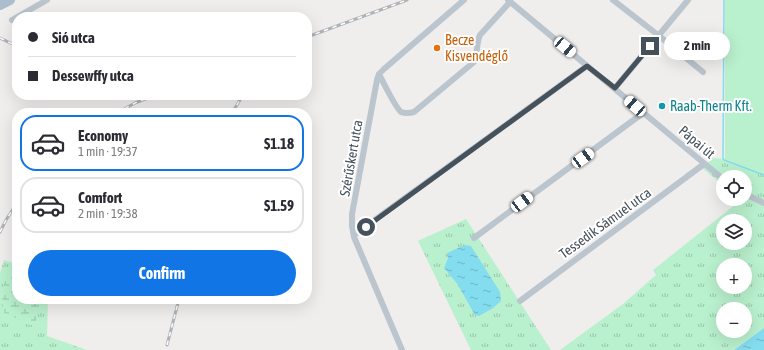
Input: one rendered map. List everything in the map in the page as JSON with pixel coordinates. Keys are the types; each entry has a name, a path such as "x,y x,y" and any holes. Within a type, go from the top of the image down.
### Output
{"main road":[{"path":"0,5 10,0"}],"street":[{"path":"26,12 46,0"},
{"path":"464,0 379,74 397,107 402,112 408,114 414,112 474,62 477,57 478,39 480,35 509,1"},
{"path":"613,0 703,72"},
{"path":"615,88 688,0"},
{"name":"Pápai út","path":"509,1 716,173"},
{"path":"354,235 587,66"},
{"name":"Szérűskert utca","path":"379,74 352,214 352,226 354,235 402,350"},
{"path":"474,238 643,113"},
{"name":"Tessedik Sámuel utca","path":"520,301 704,164"},
{"path":"752,197 764,203"}],"green space":[{"path":"725,0 764,0 764,173 725,159"},
{"path":"713,158 725,159 764,173 764,328 752,337 752,302 716,302 716,338 750,338 734,350 560,350 623,304 656,275 653,270 716,220 716,250 752,250 752,214 723,214 733,206 752,206 752,170 716,170 716,179 702,168"},
{"path":"466,219 551,350 471,350 418,241","holes":["448,258 458,285 444,268"]},
{"path":"4,260 12,262 12,276 2,294 12,298 12,304 30,304 39,307 39,304 48,304 47,336 87,350 0,350 0,273"},
{"path":"12,275 12,304 39,304 35,325 30,325 3,312 2,294 5,281"}],"water":[{"path":"465,245 471,246 500,292 501,301 493,308 479,316 475,315 458,285 444,268 448,258 447,253"},
{"path":"764,328 764,350 734,350 752,338"}],"waterway":[{"path":"724,0 723,158 724,160 764,175"}],"railway":[{"path":"312,35 407,0"},
{"path":"0,38 12,44"},
{"path":"126,108 142,100"},
{"path":"235,108 240,100"},
{"path":"0,232 12,211"},
{"path":"167,345 178,304"}],"place":[{"name":"Becze Kisvendéglő","path":"437,48"},
{"name":"Raab-Therm Kft.","path":"662,106"}],"route":[{"path":"366,227 587,66 615,88 650,46"}]}
